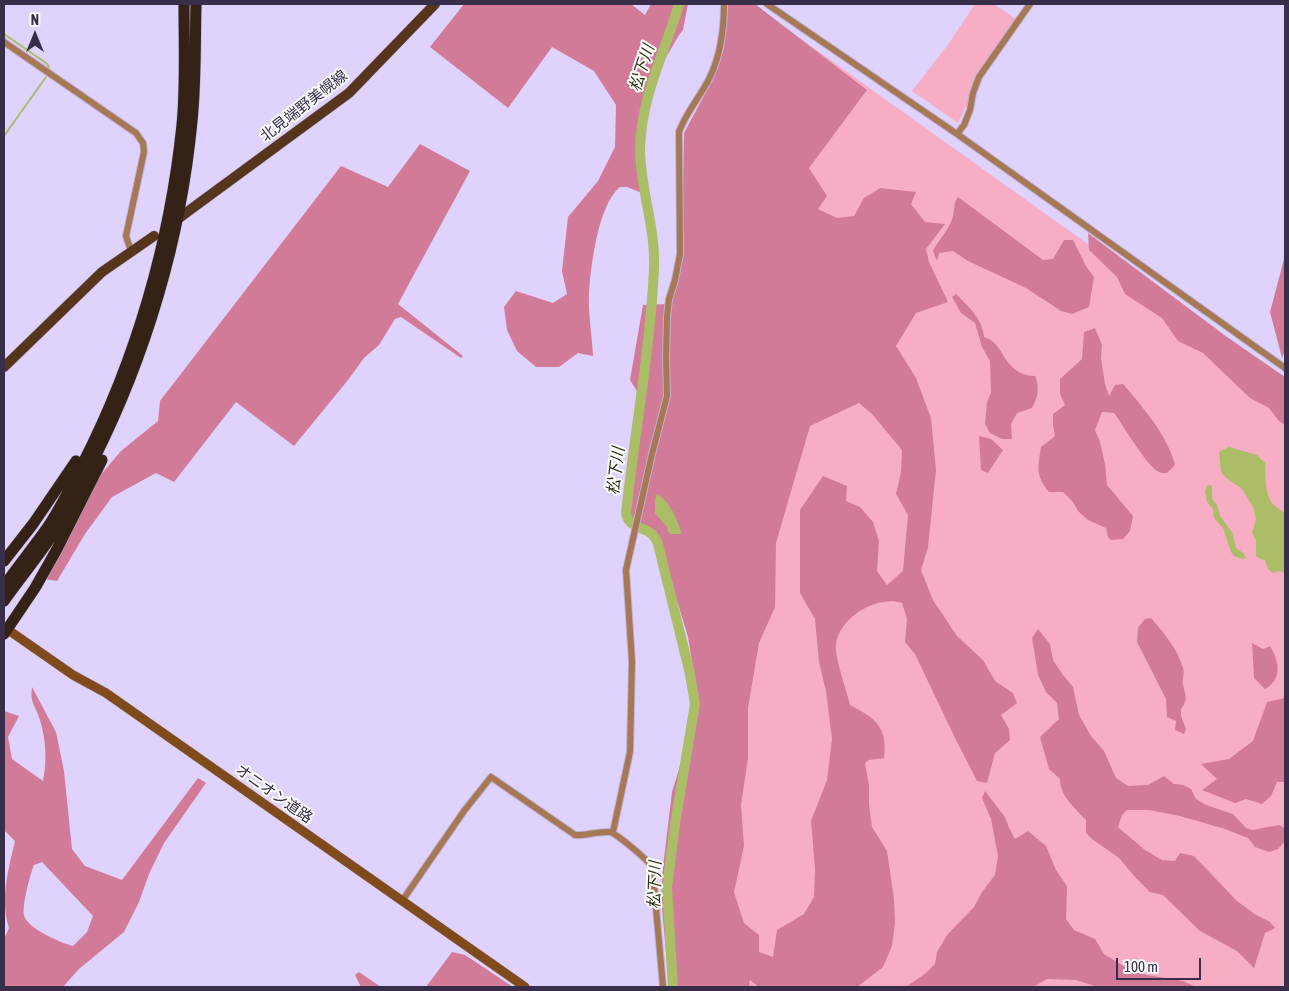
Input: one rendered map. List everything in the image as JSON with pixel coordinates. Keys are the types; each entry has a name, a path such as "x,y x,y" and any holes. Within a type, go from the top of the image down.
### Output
{"highway":[{"path":"4,586 48,528 95,440 126,366 160,252 176,173 182,122 184,4"},
{"path":"5,630 57,549 92,482 119,419 157,300 171,246 180,200 192,119 196,4"},
{"path":"4,601 53,534 79,489 115,417 142,345"},
{"path":"4,561 68,475 112,401"}],"main road":[{"name":"北見端野美幌線","path":"179,218 349,93 435,4"},
{"path":"4,366 102,272 154,236"}],"street":[{"path":"613,832 630,752 632,662 626,570 668,396 666,358 667,317 669,299 680,254 679,132 682,123 710,78 720,51 724,4"},
{"path":"767,4 957,134 1285,368"},
{"path":"957,134 964,125 970,110 973,93 979,77 1030,4"},
{"path":"4,42 136,134 143,143 144,152 126,236 131,251"},
{"name":"オニオン道路","path":"5,630 73,675 106,694 525,987"},
{"path":"402,900 464,811 491,777 575,835 584,836 613,832 651,866 664,987"}],"shaded area":[{"path":"464,4 631,4 645,15 651,4 688,4 683,30 661,66 644,107 642,193 627,187 620,187 612,196 601,221 594,252 589,293 593,356 578,353 559,367 536,367 517,351 507,330 504,307 516,291 553,303 567,294 562,271 568,217 598,181 615,147 616,105 594,71 552,47 508,108 430,47"},
{"path":"728,4 755,4 867,90 809,168 827,196 818,209 837,218 854,216 864,198 880,188 916,192 911,204 925,222 945,224 926,249 929,262 948,302 916,313 896,346 916,378 931,418 936,470 928,547 921,570 933,600 957,636 983,660 995,681 1013,693 1017,703 1001,715 1009,729 1010,740 995,753 987,783 977,781 915,654 905,642 907,619 902,603 892,601 871,605 861,610 844,625 839,634 836,649 850,705 873,719 882,731 884,738 884,758 869,760 865,763 869,785 872,827 887,851 894,899 895,923 892,946 883,967 857,987 759,987 750,980 749,987 669,987 661,896 663,867 672,792 699,704 688,637 656,531 627,524 622,508 637,391 630,380 643,305 670,304 682,236 684,133 714,77 724,48","holes":["859,403 872,414 902,450 901,472 896,494 908,515 903,571 887,585 877,571 879,541 873,522 860,507 846,501 847,486 823,476 800,510 800,593 815,619 819,662 826,691 832,739 827,780 811,821 815,869 814,897 804,914 777,930 773,957 759,952 759,935 744,923 734,892 744,846 741,805 748,758 748,708 759,643 775,607 776,543 810,426"]},
{"path":"752,4 1285,385 1285,987 719,987 797,216"},
{"path":"975,4 994,4 1016,19 973,84 968,103 958,123 912,91 947,46"},
{"path":"420,144 470,171 398,304 463,356 461,358 401,317 395,319 379,345 364,358 294,446 236,402 174,482 156,473 112,497 85,534 57,581 45,579 98,478 121,451 158,421 160,401 341,166 388,187"},
{"path":"958,197 1043,260 1053,259 1064,240 1073,240 1086,266 1094,277 1089,307 1072,314 1061,311 1026,288 968,261 953,251 939,253 937,261 933,251 949,225 953,216 955,201"},
{"path":"1088,233 1227,337 1285,377 1285,425 1279,421 1269,408 1250,398 1203,353 1178,341 1162,318 1125,294 1117,277 1089,250"},
{"path":"1284,259 1285,351 1282,358 1270,312"},
{"path":"956,294 978,319 984,337 997,345 1010,365 1024,374 1035,376 1037,380 1038,392 1036,400 1032,408 1017,413 1011,424 1012,439 1002,439 990,433 985,424 987,402 991,393 990,361 982,347 975,323 961,313 952,297"},
{"path":"1095,328 1102,345 1101,358 1109,396 1115,385 1123,384 1160,432 1172,454 1175,465 1167,473 1154,469 1142,455 1114,413 1102,412 1095,430 1105,464 1107,485 1133,516 1130,531 1123,539 1111,540 1108,537 1106,528 1088,520 1063,492 1049,492 1041,481 1039,471 1041,447 1055,436 1053,414 1065,405 1060,394 1060,379 1082,359 1084,332"},
{"path":"979,436 991,439 1003,450 988,473 981,470"},
{"path":"1229,447 1257,455 1265,463 1268,495 1273,504 1285,514 1285,573 1279,571 1273,573 1268,569 1265,560 1256,556 1256,540 1252,533 1256,520 1253,507 1242,489 1221,472 1219,452"},
{"path":"1208,485 1212,486 1212,499 1217,505 1220,516 1232,532 1236,548 1246,558 1234,556 1231,552 1223,528 1214,518 1213,509 1207,502 1205,491"},
{"path":"657,494 666,501 675,516 680,534 668,532 667,527 655,513"},
{"path":"1151,618 1174,647 1183,668 1186,699 1181,709 1181,716 1186,729 1184,734 1175,730 1176,721 1167,717 1166,699 1137,642 1138,628 1145,619"},
{"path":"1038,629 1050,644 1053,660 1073,687 1079,715 1091,736 1104,751 1116,778 1128,786 1148,785 1164,776 1174,784 1183,785 1191,789 1196,799 1206,805 1233,814 1246,828 1252,830 1279,825 1285,828 1285,841 1278,849 1269,852 1255,847 1248,838 1225,829 1180,816 1149,810 1127,810 1122,815 1118,827 1145,850 1162,860 1175,861 1180,853 1194,856 1237,901 1256,915 1270,922 1275,928 1265,933 1254,968 1237,951 1200,931 1163,895 1150,892 1119,858 1086,833 1086,820 1065,796 1060,779 1049,769 1040,737 1059,719 1057,703 1046,692 1038,675 1032,638"},
{"path":"1252,643 1263,649 1270,646 1276,658 1277,675 1271,685 1265,689 1254,678"},
{"path":"32,687 56,732 64,771 72,849 85,866 122,880 198,778 206,783 164,843 124,932 79,969 63,987 4,987 4,939 9,928 6,917 5,896 15,841 4,830 4,711 19,716 8,737 12,759 43,781 45,743 38,715 32,701","holes":["42,862 93,916 87,932 73,946 61,942 31,925 24,915 24,904 34,865"]},
{"path":"1285,698 1285,782 1277,782 1271,796 1262,804 1246,799 1235,803 1202,790 1217,779 1201,764 1229,759 1253,741 1267,702"},
{"path":"985,791 1005,817 1015,839 1028,831 1046,846 1056,870 1067,886 1066,919 1074,930 1095,939 1104,954 1125,967 1147,975 1183,981 1196,987 1098,987 1076,980 1047,979 1033,987 906,987 935,964 937,952 947,935 974,907 982,892 995,875 998,856 991,819 982,798"},
{"path":"452,952 465,955 513,987 426,987"},
{"path":"359,972 381,987 361,987 355,975"}],"waterway":[{"name":"松下川","path":"673,987 667,888 675,824 695,704 690,674 658,544 651,533 632,523 626,513 646,360 654,269 653,239 642,179 641,130 649,93 679,4"},
{"path":"4,34 46,63 49,69"},
{"path":"4,136 46,77"}]}
